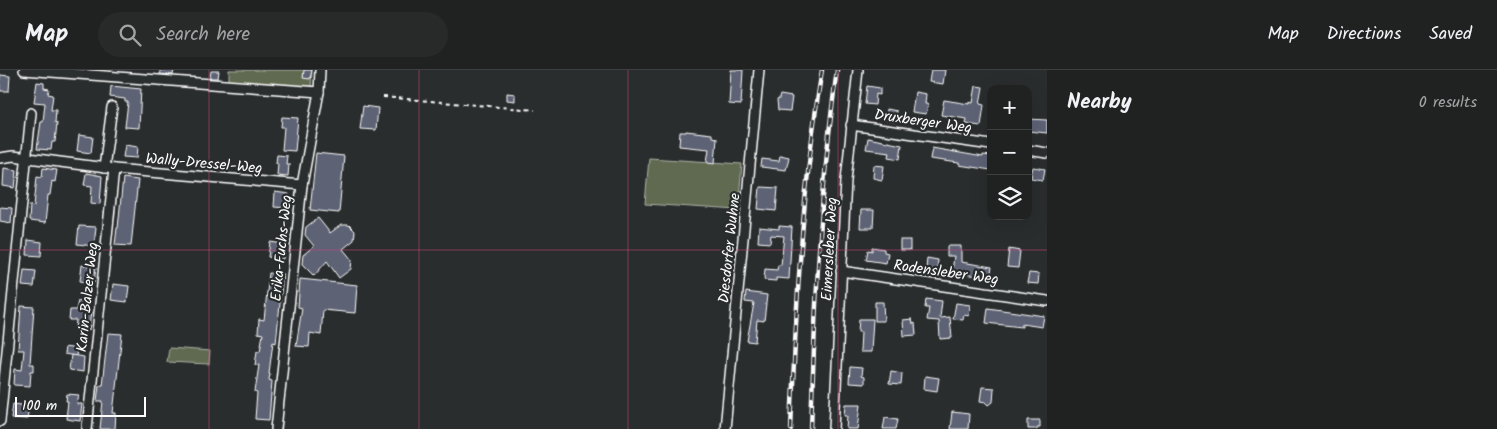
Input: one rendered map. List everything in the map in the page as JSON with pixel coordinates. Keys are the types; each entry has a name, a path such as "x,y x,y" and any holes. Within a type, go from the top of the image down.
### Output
{"street":[{"path":"24,70 319,92"},
{"name":"Erika-Fuchs-Weg","path":"276,429 302,185 319,92 320,70"},
{"name":"Diesdorfer Wuhne","path":"725,429 760,70"},
{"name":"Eimersleber Weg","path":"834,429 846,180 858,70"},
{"path":"104,168 112,107"},
{"path":"0,421 4,334 32,113"},
{"name":"Druxberger Weg","path":"851,125 987,144"},
{"path":"1032,151 1047,153"},
{"name":"Wally-Dressel-Weg","path":"0,158 13,156 104,168 302,185"},
{"name":"Karin-Balzer-Weg","path":"87,429 114,169"},
{"name":"Rodensleber Weg","path":"841,272 1047,301"}],"path":[{"path":"383,97 535,110"}],"green space":[{"path":"229,70 312,70 311,88 229,82"},
{"path":"649,158 742,164 738,210 645,204"},
{"path":"169,348 210,351 209,364 167,362"}],"building":[{"path":"160,70 174,70 173,75 160,74"},
{"path":"304,70 312,70 310,79 303,78"},
{"path":"731,70 743,70 741,105 729,104"},
{"path":"931,70 945,70 943,84 929,82"},
{"path":"211,71 219,71 218,78 210,78"},
{"path":"0,75 10,76 9,91 0,91"},
{"path":"37,82 44,83 44,88 49,89 48,94 53,95 51,110 56,110 55,123 57,123 55,142 52,142 51,150 37,149 45,103 34,102"},
{"path":"111,86 141,89 139,128 125,127 128,102 125,102 125,99 110,97"},
{"path":"867,86 880,88 880,95 876,94 875,105 865,104"},
{"path":"976,86 983,87 980,104 984,105 981,126 966,124 967,119 941,115 944,100 973,103"},
{"path":"915,92 926,94 925,104 928,104 926,114 912,112"},
{"path":"507,93 515,94 515,101 507,100"},
{"path":"780,95 792,97 790,111 778,110 777,100"},
{"path":"363,106 378,108 376,130 360,129"},
{"path":"887,109 897,111 895,122 886,120"},
{"path":"282,117 298,118 295,151 282,150 284,127 281,127"},
{"path":"1032,119 1047,120 1047,133 1032,131"},
{"path":"680,132 712,134 712,137 717,138 715,163 707,162 709,149 679,146"},
{"path":"79,135 93,137 91,153 77,151"},
{"path":"868,138 902,145 900,159 889,157 890,152 866,149"},
{"path":"125,145 138,147 137,158 123,157"},
{"path":"932,148 983,157 983,155 987,156 987,169 959,165 959,163 930,159"},
{"path":"316,153 344,156 339,213 310,210"},
{"path":"277,155 287,156 286,164 289,164 288,176 277,175"},
{"path":"780,155 789,157 786,170 761,167 762,159 779,161"},
{"path":"874,165 884,166 882,180 873,178"},
{"path":"1033,167 1045,169 1043,180 1032,178"},
{"path":"4,168 17,170 15,188 3,186"},
{"path":"43,168 57,170 55,182 52,181 50,195 48,195 45,223 29,221 30,205 34,206 37,176 42,177"},
{"path":"86,173 102,176 100,204 91,203 92,186 84,185"},
{"path":"123,178 138,180 131,246 115,245"},
{"path":"760,187 778,188 776,211 758,209"},
{"path":"275,192 289,194 287,208 274,207"},
{"path":"0,207 12,208 11,223 0,221"},
{"path":"861,210 874,210 873,228 860,228"},
{"path":"318,218 330,233 341,225 349,225 355,231 354,240 343,249 352,260 351,269 339,278 327,261 314,276 302,264 303,255 314,246 305,235 306,227"},
{"path":"79,226 96,227 94,246 77,244"},
{"path":"779,226 792,227 789,279 776,278 776,281 764,280 765,269 777,270 778,265 781,265 784,236 771,235 770,243 758,242 759,227 779,229"},
{"path":"28,240 42,242 41,256 27,255"},
{"path":"900,240 910,240 910,250 900,250"},
{"path":"270,242 284,244 283,259 268,257"},
{"path":"947,246 961,246 961,262 992,267 990,278 952,272 954,256 947,256"},
{"path":"872,247 884,249 884,252 888,253 886,263 866,260 868,250 872,251"},
{"path":"1009,249 1020,251 1018,268 1007,267"},
{"path":"927,258 938,260 937,270 926,269"},
{"path":"82,265 96,267 94,283 80,281"},
{"path":"24,270 36,271 34,287 22,286"},
{"path":"269,273 283,274 276,343 273,342 269,373 269,380 272,381 269,420 255,419 257,393 255,392 259,365 255,365 257,351 260,351 263,334 258,333 259,319 264,320"},
{"path":"1029,273 1039,274 1038,284 1027,283"},
{"path":"300,279 357,285 355,313 323,310 321,335 310,333 309,347 296,346 302,308 298,307"},
{"path":"113,284 129,286 127,302 111,300"},
{"path":"746,292 767,295 764,321 757,320 755,342 747,341 754,303 745,302"},
{"path":"926,299 942,301 940,318 950,317 952,338 940,339 939,321 927,320 929,308 925,308"},
{"path":"78,301 88,303 87,311 91,311 89,330 75,329 76,320 69,320 70,310 76,310"},
{"path":"875,302 883,302 884,321 875,321"},
{"path":"956,303 970,305 969,316 964,315 963,320 953,319"},
{"path":"21,306 34,307 30,364 34,364 34,371 31,371 30,386 14,385 15,369 22,370 24,350 18,350"},
{"path":"988,308 1044,316 1042,327 1022,324 1022,327 986,323"},
{"path":"859,319 873,319 871,352 860,352 861,332 858,332"},
{"path":"912,319 913,324 915,323 916,335 904,336 903,320"},
{"path":"108,333 122,334 113,413 116,413 115,429 100,429 103,401 97,401 99,385 102,385"},
{"path":"65,347 77,349 76,356 64,354"},
{"path":"71,355 84,357 83,372 69,370"},
{"path":"850,367 862,368 861,376 864,377 864,384 849,383"},
{"path":"891,371 902,373 901,385 889,384"},
{"path":"925,376 939,378 937,391 924,389"},
{"path":"982,387 994,388 993,402 989,405 986,402 980,401"},
{"path":"67,394 79,395 77,404 82,404 80,421 66,419"},
{"path":"13,404 29,406 27,419 11,418"},
{"path":"846,404 861,404 858,429 847,429 848,415 845,415"},
{"path":"952,412 969,414 968,429 950,429"},
{"path":"885,417 898,419 896,429 883,429"},
{"path":"1028,420 1040,420 1040,427 1028,429"}],"railway":[{"path":"791,429 805,204 809,159 822,70"},
{"path":"811,429 822,204 837,70"}]}
